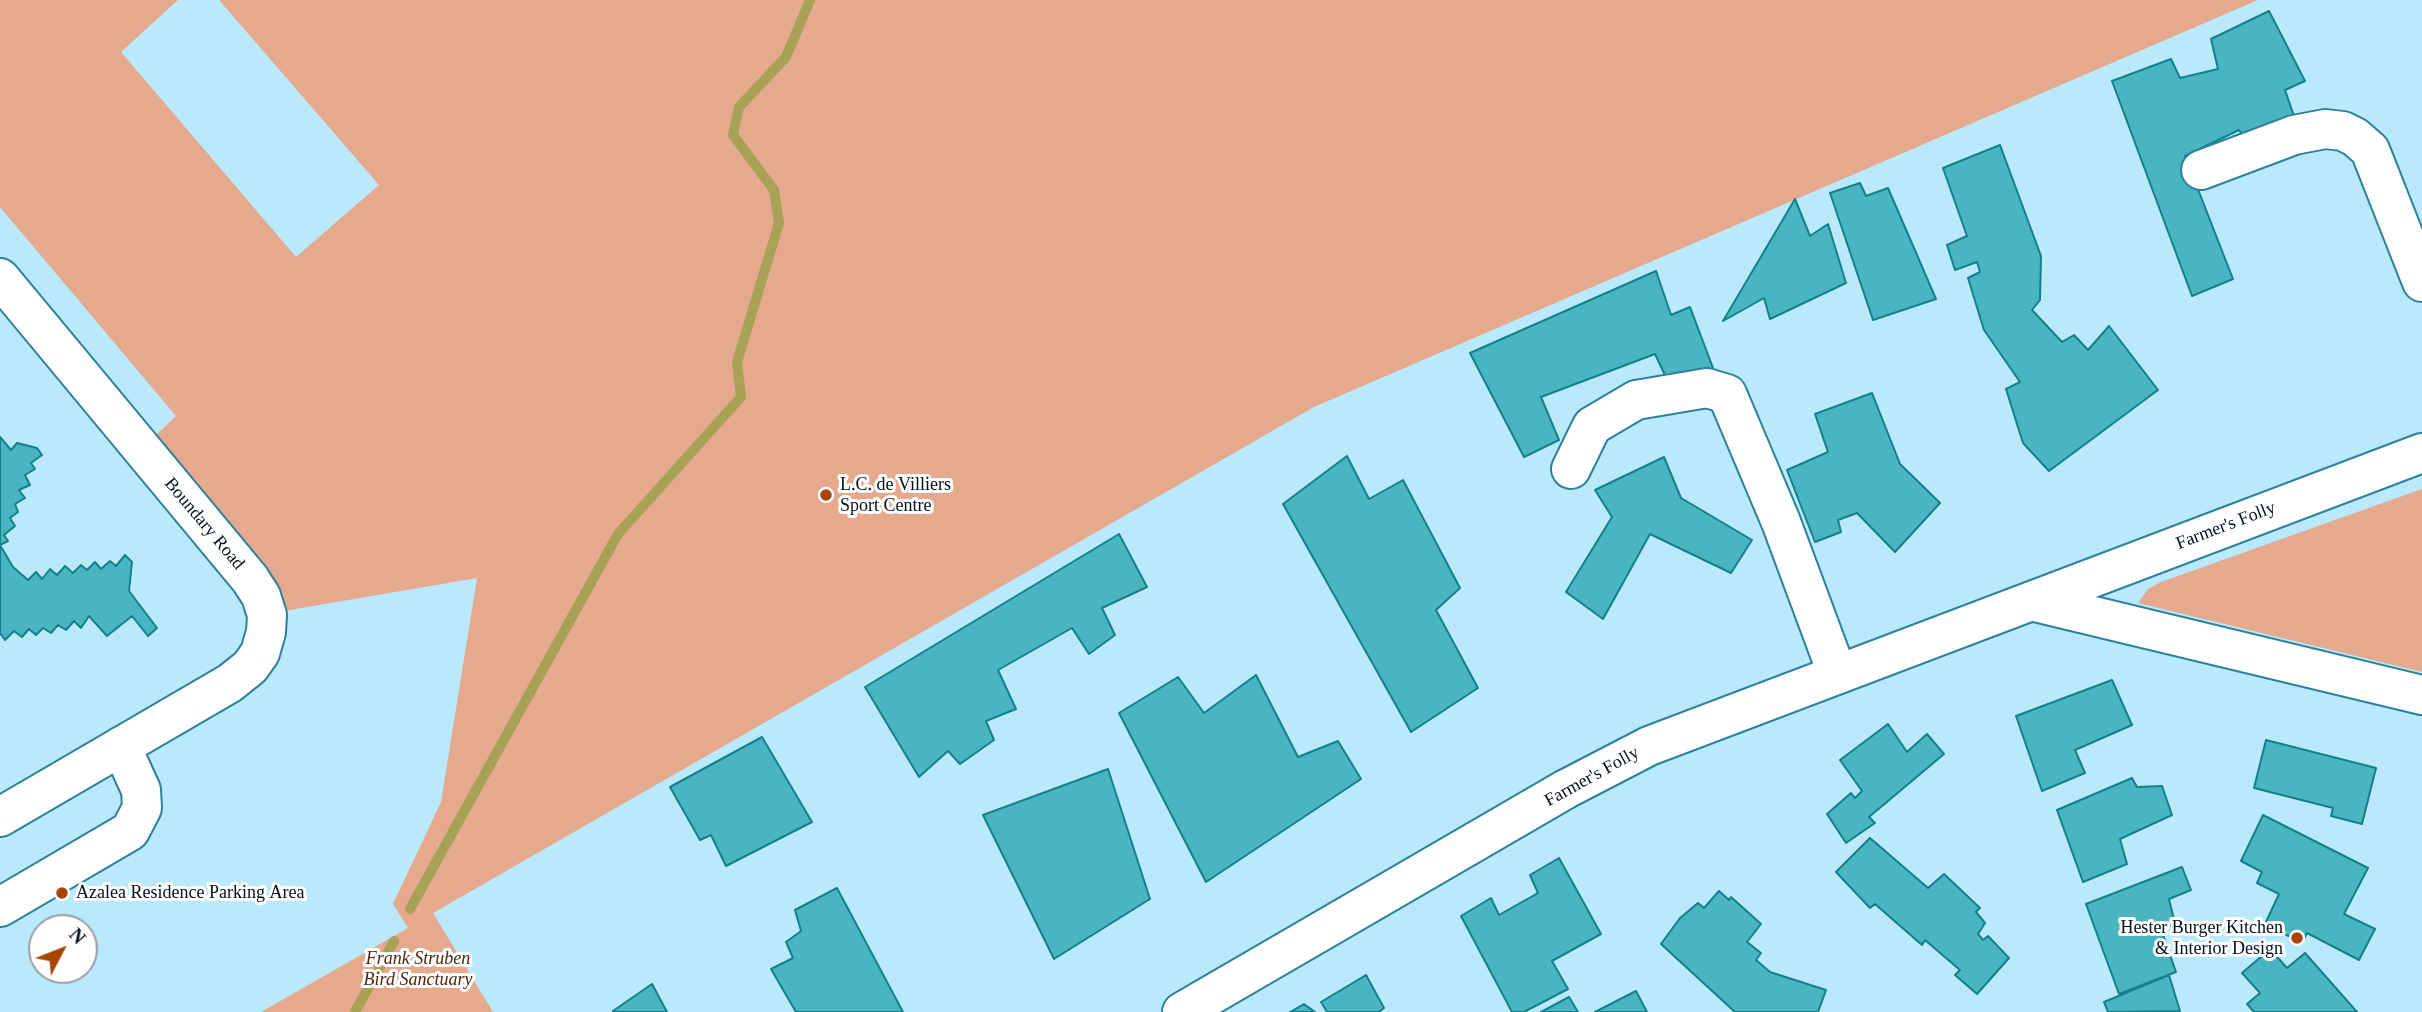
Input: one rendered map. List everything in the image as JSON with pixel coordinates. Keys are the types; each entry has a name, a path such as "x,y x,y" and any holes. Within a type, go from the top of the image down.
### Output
{"street":[{"path":"2201,170 2294,135 2325,129 2343,131 2355,136 2370,149 2422,282"},
{"name":"Boundary Road","path":"0,278 250,579 261,596 267,615 267,632 260,653 250,667 230,683 0,817"},
{"path":"1571,469 1592,426 1636,400 1707,388 1727,394 1781,522 1837,673"},
{"name":"Farmer's Folly","path":"1182,1012 1566,789 1648,746 2422,453"},
{"path":"2031,601 2422,695"},
{"path":"0,907 130,831 142,808 141,790 121,746"}],"green space":[{"name":"L.C. de Villiers Sport Centre","path":"0,0 178,0 121,52 296,257 379,185 219,0 2258,0 1314,407 433,913 493,1012 261,1012 408,928 393,904 441,802 477,578 284,611 154,437 176,416 0,207"},
{"path":"2422,489 2422,672 2138,603 2148,589 2161,582"}],"building":[{"path":"2269,11 2305,81 2285,90 2296,122 2249,144 2239,130 2185,156 2233,279 2192,296 2112,81 2171,59 2180,78 2218,69 2211,39"},
{"path":"2000,145 2041,256 2040,300 2032,310 2062,342 2074,335 2088,350 2109,326 2158,390 2049,471 2023,443 2006,389 2020,382 1984,330 1968,278 1980,272 1977,262 1955,270 1947,245 1967,236 1943,168"},
{"path":"1860,183 1866,196 1888,188 1936,299 1873,320 1830,193"},
{"path":"1795,199 1810,236 1828,224 1846,283 1770,319 1764,298 1723,321"},
{"path":"1656,271 1671,315 1690,307 1713,368 1671,388 1655,354 1541,397 1559,440 1524,457 1470,353"},
{"path":"1872,393 1900,464 1940,503 1895,552 1857,513 1838,520 1841,532 1815,542 1787,470 1828,452 1815,414"},
{"path":"0,437 11,450 17,443 37,448 42,455 31,463 35,469 25,475 30,485 19,490 25,498 15,504 18,512 10,518 15,526 4,535 8,541 0,545"},
{"path":"1347,456 1369,499 1403,480 1460,588 1436,610 1478,688 1411,732 1283,504"},
{"path":"1664,457 1681,498 1752,540 1731,573 1650,534 1603,619 1566,592 1612,517 1595,490"},
{"path":"1119,534 1147,587 1102,608 1115,635 1089,654 1072,628 998,670 1016,709 986,721 994,740 960,764 948,751 919,777 865,687"},
{"path":"0,545 13,567 28,580 36,572 42,579 50,569 57,575 65,566 73,573 81,565 87,570 95,562 101,569 110,561 116,566 125,555 132,562 129,591 157,628 148,636 132,616 107,636 89,616 81,628 74,621 66,630 58,625 51,633 43,628 36,635 29,629 22,637 14,631 5,640 0,633"},
{"path":"1256,675 1298,757 1338,741 1361,779 1206,882 1119,713 1178,677 1204,713"},
{"path":"2112,680 2132,725 2075,750 2085,773 2042,791 2016,716"},
{"path":"1888,724 1907,752 1927,734 1944,754 1869,817 1875,823 1846,843 1827,814 1851,793 1855,798 1862,791 1840,760"},
{"path":"762,737 812,822 726,866 711,835 700,840 670,787"},
{"path":"2266,740 2376,768 2362,824 2331,816 2333,808 2254,788"},
{"path":"1108,769 1150,899 1054,959 983,815"},
{"path":"2132,778 2137,787 2162,786 2172,815 2120,839 2127,864 2083,882 2057,810"},
{"path":"2263,815 2368,868 2344,914 2375,929 2359,960 2307,933 2302,943 2265,924 2279,894 2257,883 2262,872 2241,861"},
{"path":"1870,838 1928,888 1944,874 1980,908 1976,912 1985,923 1978,934 1983,940 1988,936 2009,958 1977,994 1955,975 1960,970 1925,940 1922,945 1875,904 1870,908 1836,872"},
{"path":"1559,858 1601,934 1552,961 1568,989 1524,1012 1512,1012 1461,916 1491,898 1499,915 1538,893 1530,875"},
{"path":"2182,867 2191,890 2169,899 2175,924 2161,929 2176,972 2119,994 2086,904"},
{"path":"837,888 903,1012 796,1012 771,969 793,958 786,942 801,931 795,910"},
{"path":"1719,891 1729,900 1731,897 1761,924 1747,942 1761,953 1756,960 1770,972 1826,990 1818,1012 1735,1012 1661,944 1680,918 1698,903 1704,908"},
{"path":"2270,949 2287,968 2305,953 2357,1012 2254,1012 2247,1004 2260,993 2242,973"},
{"path":"1366,975 1384,1008 1379,1012 1327,1012 1321,1002"},
{"path":"2169,975 2180,1011 2108,1012 2104,1002"},
{"path":"652,984 667,1012 613,1011"},
{"path":"1636,991 1647,1012 1595,1012"},
{"path":"1569,997 1578,1012 1541,1012"},
{"path":"1304,1004 1315,1012 1290,1012"}],"waterway":[{"path":"410,909 618,534 741,397 737,362 779,223 774,190 733,135 739,107 786,57 810,0"},
{"path":"355,1012 394,941"}],"place":[{"name":"L.C. de Villiers Sport Centre","path":"826,495"},
{"name":"Azalea Residence Parking Area","path":"62,893"},
{"name":"Hester Burger Kitchen & Interior Design","path":"2297,938"}],"park label":[{"name":"Frank Struben Bird Sanctuary","path":"418,969"}]}
